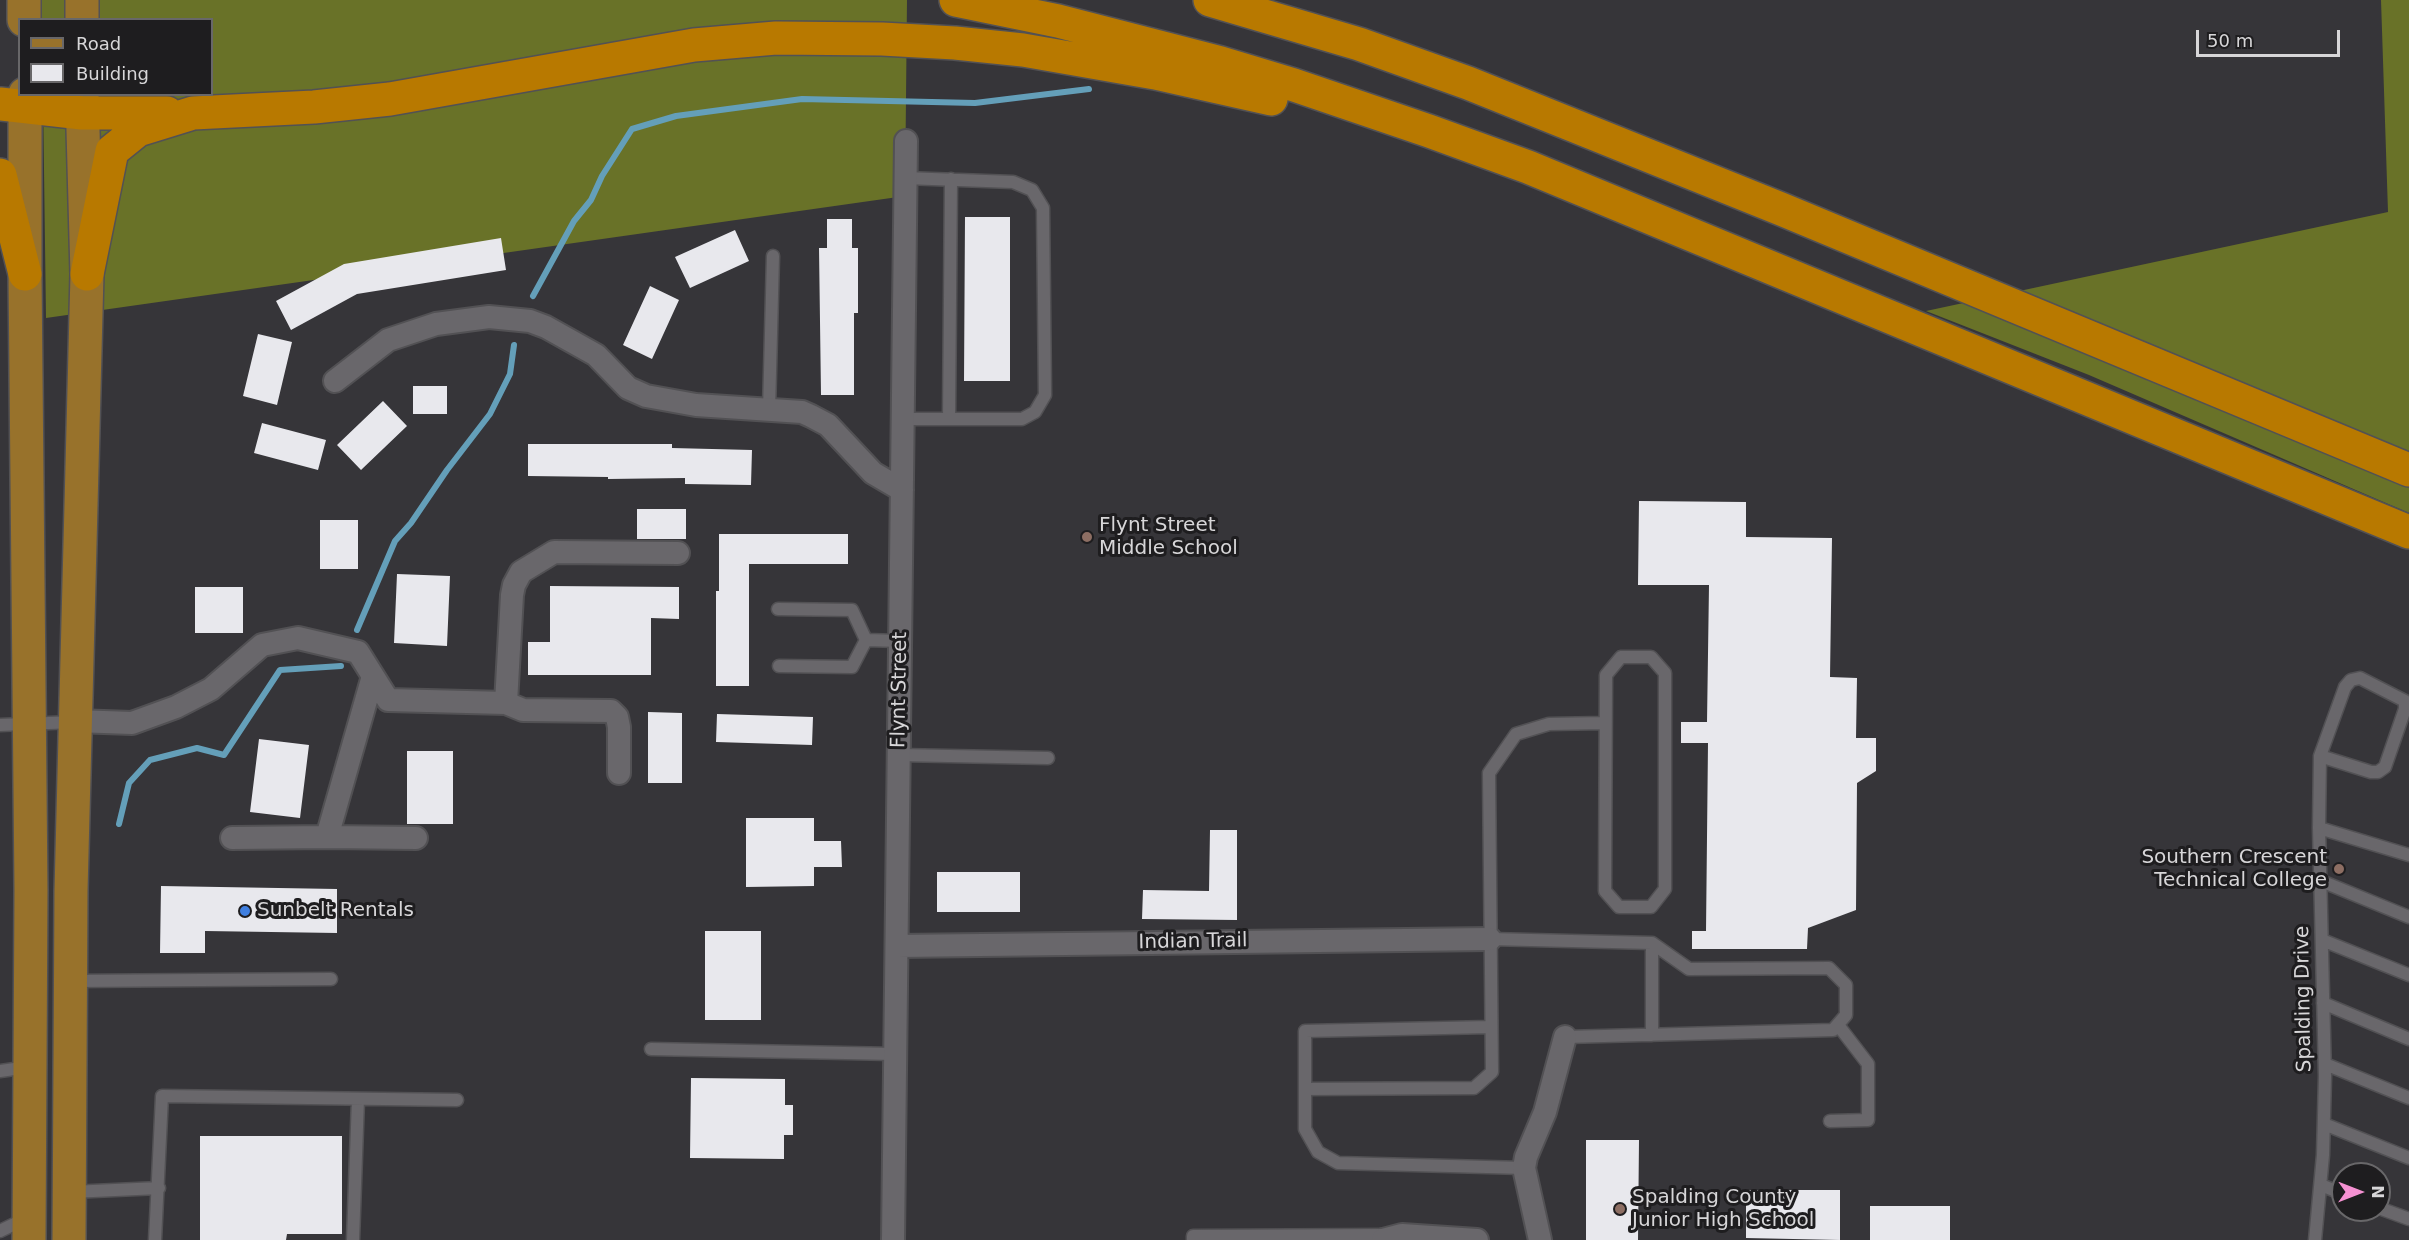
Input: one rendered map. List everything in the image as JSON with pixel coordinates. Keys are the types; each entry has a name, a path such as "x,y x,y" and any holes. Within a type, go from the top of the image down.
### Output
{"highway":[{"path":"956,0 1058,21 1221,63 1323,94 1430,131 1528,167 2409,532"},
{"path":"1210,0 1359,44 1468,83 1678,167 2409,470"},
{"path":"1272,0 1359,44"},
{"path":"17,102 82,104 193,113 314,106 390,99 694,45 757,39 832,38 955,43 1091,60 1290,104 1430,131"},
{"path":"87,274 112,151 138,130 193,113"},
{"path":"0,175 25,274"}],"main road":[{"path":"17,102 25,274 14,725 31,890 15,1069 19,1230"},
{"path":"69,1240 70,981 87,274 82,104"}],"street":[{"name":"Flynt Street","path":"893,1240 906,141"},
{"path":"334,381 388,340 436,324 489,317 530,321 546,327 597,355 628,388 646,396 696,405 801,412 828,425 873,473 902,489"},
{"path":"506,704 512,595 521,572 554,552 678,553"},
{"path":"75,722 132,723 176,707 211,689 262,645 298,638 358,652 388,700 506,704 523,710 611,711 617,717 619,727 619,773"},
{"path":"327,837 373,676"},
{"path":"232,838 416,838"},
{"name":"Indian Trail","path":"897,946 1490,939"},
{"path":"1540,1240 1524,1168 1526,1157 1548,1102 1565,1037"},
{"path":"1393,1237 1477,1240"}],"lane":[{"path":"903,419 1022,419 1035,412 1045,395 1043,208 1032,190 1013,182 906,178"},
{"path":"949,419 951,179"},
{"path":"769,410 773,256"},
{"path":"778,609 852,610 866,640"},
{"path":"866,640 900,640"},
{"path":"779,666 852,667 866,640"},
{"path":"1621,657 1651,657 1665,673 1665,889 1651,907 1619,907 1605,891 1604,723 1606,675 1621,657"},
{"name":"Spalding Drive","path":"2315,1240 2321,1185 2325,1064 2319,828 2320,756 2345,687 2351,680 2360,678 2405,701 2405,709 2385,767 2378,772 2371,772 2320,756"},
{"path":"14,725 75,722"},
{"path":"1305,1089 1474,1088 1492,1072 1489,773 1516,734 1549,724 1604,723"},
{"path":"899,755 1048,758"},
{"path":"2319,828 2409,855"},
{"path":"2321,881 2409,917"},
{"path":"1490,939 1652,943 1689,969 1829,968 1846,985 1846,1015 1833,1030 1565,1037"},
{"path":"2322,940 2409,975"},
{"path":"1652,943 1652,1035"},
{"path":"70,981 331,979"},
{"path":"2323,1003 2409,1039"},
{"path":"1830,1121 1868,1120 1868,1064 1838,1025"},
{"path":"1490,1027 1305,1031 1305,1129 1318,1152 1338,1163 1524,1168"},
{"path":"651,1049 894,1054"},
{"path":"2325,1064 2409,1098"},
{"path":"155,1240 162,1096 457,1100"},
{"path":"353,1240 358,1099"},
{"path":"2324,1124 2409,1158"},
{"path":"2321,1185 2331,1189"},
{"path":"69,1192 159,1188"},
{"path":"2391,1212 2409,1219"},
{"path":"1193,1240 1193,1236 1393,1237"}],"green space":[{"path":"42,0 907,0 905,196 46,318 43,96 213,96 213,18 42,18"},
{"path":"2381,0 2409,0 2409,513 2089,375 1926,311 2388,212"}],"building":[{"path":"965,217 1010,217 1010,381 964,381"},
{"path":"827,219 852,219 852,248 858,248 858,313 854,313 854,395 821,395 819,248 827,248"},
{"path":"735,230 749,261 690,288 675,257"},
{"path":"501,238 506,270 357,294 291,330 276,301 344,264"},
{"path":"650,286 679,300 652,359 623,345"},
{"path":"258,334 292,342 277,405 243,396"},
{"path":"413,386 447,386 447,414 413,414"},
{"path":"383,401 407,426 361,470 337,445"},
{"path":"262,423 326,440 318,470 254,453"},
{"path":"528,444 672,444 672,448 752,450 751,485 685,484 685,478 608,479 608,477 528,476"},
{"path":"1639,501 1746,502 1746,537 1832,538 1830,677 1857,678 1856,738 1876,738 1876,771 1857,783 1856,910 1808,928 1807,949 1692,949 1692,931 1706,931 1708,743 1681,743 1681,722 1707,722 1709,585 1638,585"},
{"path":"637,509 686,509 686,539 637,539"},
{"path":"320,520 358,520 358,569 320,569"},
{"path":"719,534 848,534 848,564 749,564 749,686 716,686 716,591 719,591"},
{"path":"397,574 450,576 447,646 394,643"},
{"path":"550,586 679,587 679,619 651,618 651,675 528,675 528,642 550,642"},
{"path":"195,587 243,587 243,633 195,633"},
{"path":"648,712 682,713 682,783 648,783"},
{"path":"717,714 813,717 812,745 716,742"},
{"path":"259,739 309,745 300,818 250,812"},
{"path":"407,751 453,751 453,824 407,824"},
{"path":"746,818 814,818 814,841 841,841 842,867 814,867 814,886 746,887"},
{"path":"1210,830 1237,830 1237,920 1142,919 1143,890 1209,891"},
{"path":"937,872 1020,872 1020,912 937,912"},
{"path":"161,886 337,889 337,933 205,931 205,953 160,953"},
{"path":"705,931 761,931 761,1020 705,1020"},
{"path":"691,1078 785,1079 785,1105 793,1105 793,1135 784,1135 784,1159 690,1158"},
{"path":"200,1136 342,1136 342,1234 287,1234 286,1240 200,1240"},
{"path":"1586,1140 1639,1140 1638,1240 1586,1240"},
{"path":"1746,1190 1840,1190 1840,1240 1746,1238"},
{"path":"1870,1206 1950,1206 1950,1240 1870,1240"}],"waterway":[{"path":"533,296 574,221 591,200 602,176 632,129 676,116 802,99 975,103 1089,89"},
{"path":"357,630 395,541 411,523 447,470 490,414 510,374 514,345"},
{"path":"119,824 129,783 150,760 197,748 224,755 280,670 341,666"}],"place":[{"name":"Flynt Street Middle School","path":"1087,537"},
{"name":"Southern Crescent Technical College","path":"2339,869"},
{"name":"Sunbelt Rentals","path":"245,911"},
{"name":"Spalding County Junior High School","path":"1620,1209"}]}
